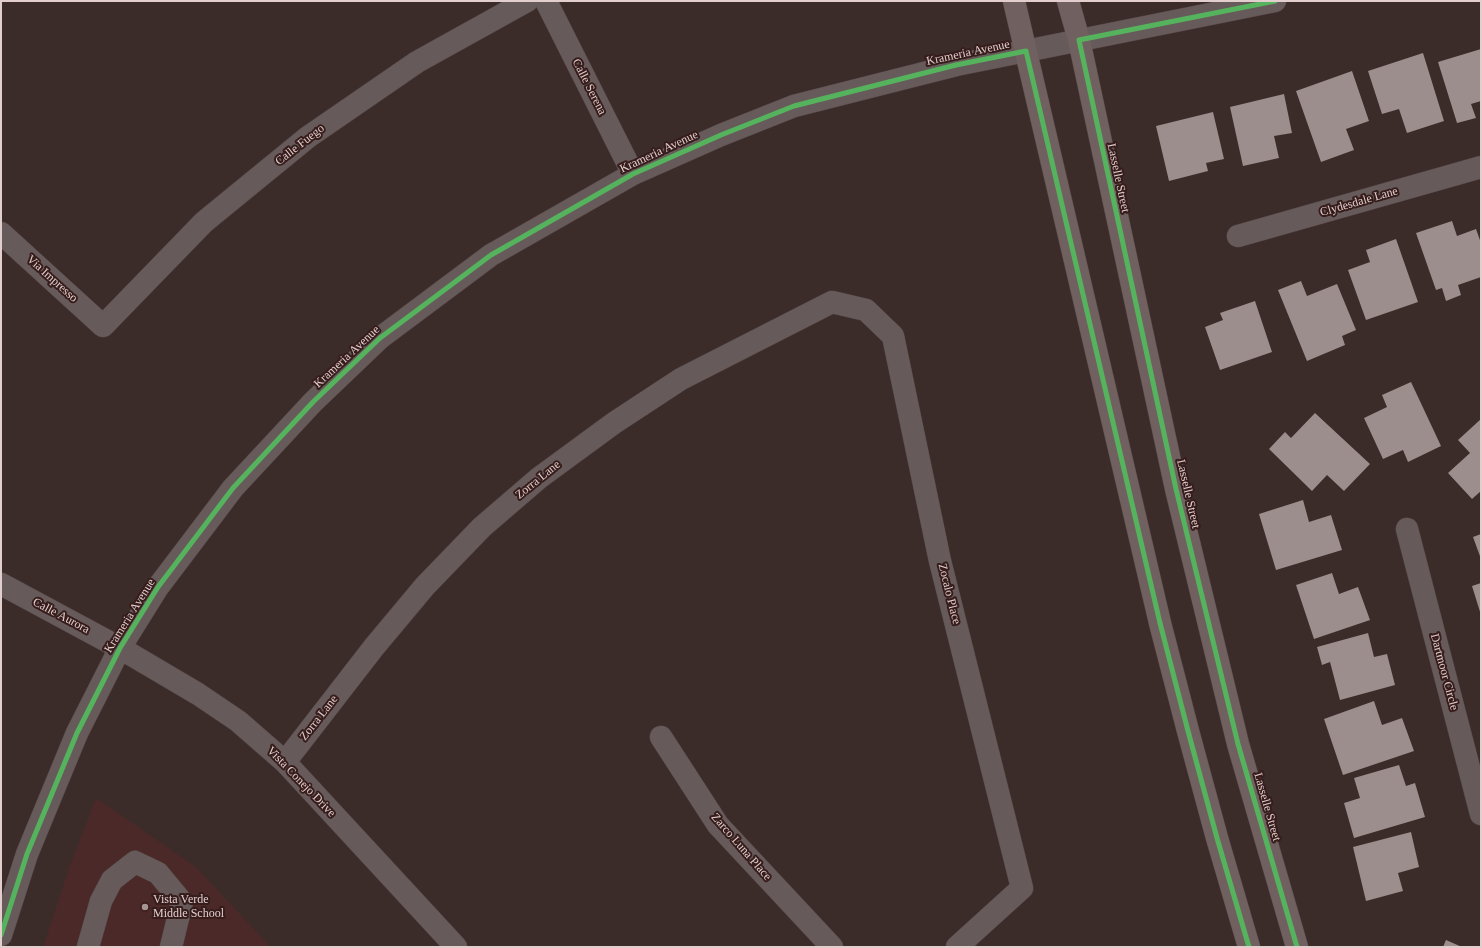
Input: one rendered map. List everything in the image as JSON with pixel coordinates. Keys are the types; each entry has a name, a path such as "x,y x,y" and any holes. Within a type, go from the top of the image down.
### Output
{"main road":[{"path":"1014,1 1162,631 1198,770 1249,947"},
{"name":"Lasselle Street","path":"1068,1 1079,40 1176,489 1238,744 1297,947"}],"street":[{"name":"Calle Fuego","path":"103,326 204,222 308,137 417,62 527,1"},
{"name":"Calle Serena","path":"546,1 633,174"},
{"name":"Krameria Avenue","path":"1,935 27,854 77,733 120,648 158,587 233,488 313,402 380,338 491,255 633,174 721,135 794,106 956,65 1275,1"},
{"name":"Clydesdale Lane","path":"1238,236 1481,167"},
{"name":"Via Impresso","path":"1,233 103,326"},
{"name":"Zorra Lane","path":"285,762 374,647 425,586 482,526 539,478 614,423 681,379 832,302 866,310"},
{"name":"Zocalo Place","path":"866,310 893,336 940,561 1022,888 957,947"},
{"name":"Dartmoor Circle","path":"1407,530 1481,814"},
{"name":"Calle Aurora","path":"1,584 120,648"},
{"name":"Vista Conejo Drive","path":"120,648 198,694 238,720 285,762 456,947"},
{"name":"Zarco Luna Place","path":"661,738 718,824 832,947"},
{"path":"88,947 101,901 112,880 135,862 158,873 182,902 172,947"}],"shaded area":[{"name":"Vista Verde Middle School","path":"96,798 196,867 271,947 43,947 70,865"}],"building":[{"path":"1481,49 1481,101 1471,104 1476,118 1457,123 1438,62"},
{"path":"1423,53 1444,121 1407,133 1399,109 1382,114 1368,71"},
{"path":"1352,71 1369,121 1346,129 1354,150 1321,162 1296,91"},
{"path":"1284,94 1292,133 1274,136 1279,158 1243,166 1230,107"},
{"path":"1213,112 1224,159 1206,163 1208,171 1169,181 1156,126"},
{"path":"1452,221 1457,236 1476,229 1481,243 1481,277 1458,285 1461,295 1446,301 1442,288 1436,290 1416,233"},
{"path":"1396,239 1418,302 1366,320 1348,270 1370,262 1366,250"},
{"path":"1301,281 1307,296 1337,284 1356,330 1342,336 1345,345 1307,361 1278,290"},
{"path":"1255,301 1272,352 1220,370 1205,327 1223,320 1220,313"},
{"path":"1411,382 1441,446 1408,462 1403,450 1383,459 1364,418 1387,407 1382,395"},
{"path":"1315,413 1370,464 1344,491 1327,475 1312,491 1269,449 1285,432 1291,438"},
{"path":"1481,419 1481,491 1472,499 1448,473 1470,453 1458,440"},
{"path":"1303,500 1309,522 1331,515 1342,550 1276,570 1259,514"},
{"path":"1481,534 1481,559 1473,537"},
{"path":"1332,573 1339,594 1358,587 1370,620 1314,639 1296,585"},
{"path":"1481,583 1481,615 1472,586"},
{"path":"1368,633 1374,657 1387,654 1395,685 1340,700 1330,662 1322,665 1317,647"},
{"path":"1374,701 1382,725 1402,718 1414,751 1343,775 1324,719"},
{"path":"1399,765 1406,786 1415,783 1425,817 1354,838 1344,803 1360,798 1354,778"},
{"path":"1411,832 1419,867 1398,873 1403,891 1366,901 1353,847"},
{"path":"1446,940 1462,947 1443,947"}],"cycle path":[{"path":"1275,1 1079,40 1176,489 1238,744 1297,947"},
{"path":"1,935 27,854 77,733 120,648 158,587 233,488 313,402 380,338 491,255 633,174 721,135 794,106 956,65 1026,51 1160,623 1217,838 1249,947"}],"place":[{"name":"Vista Verde Middle School","path":"145,907"}]}
